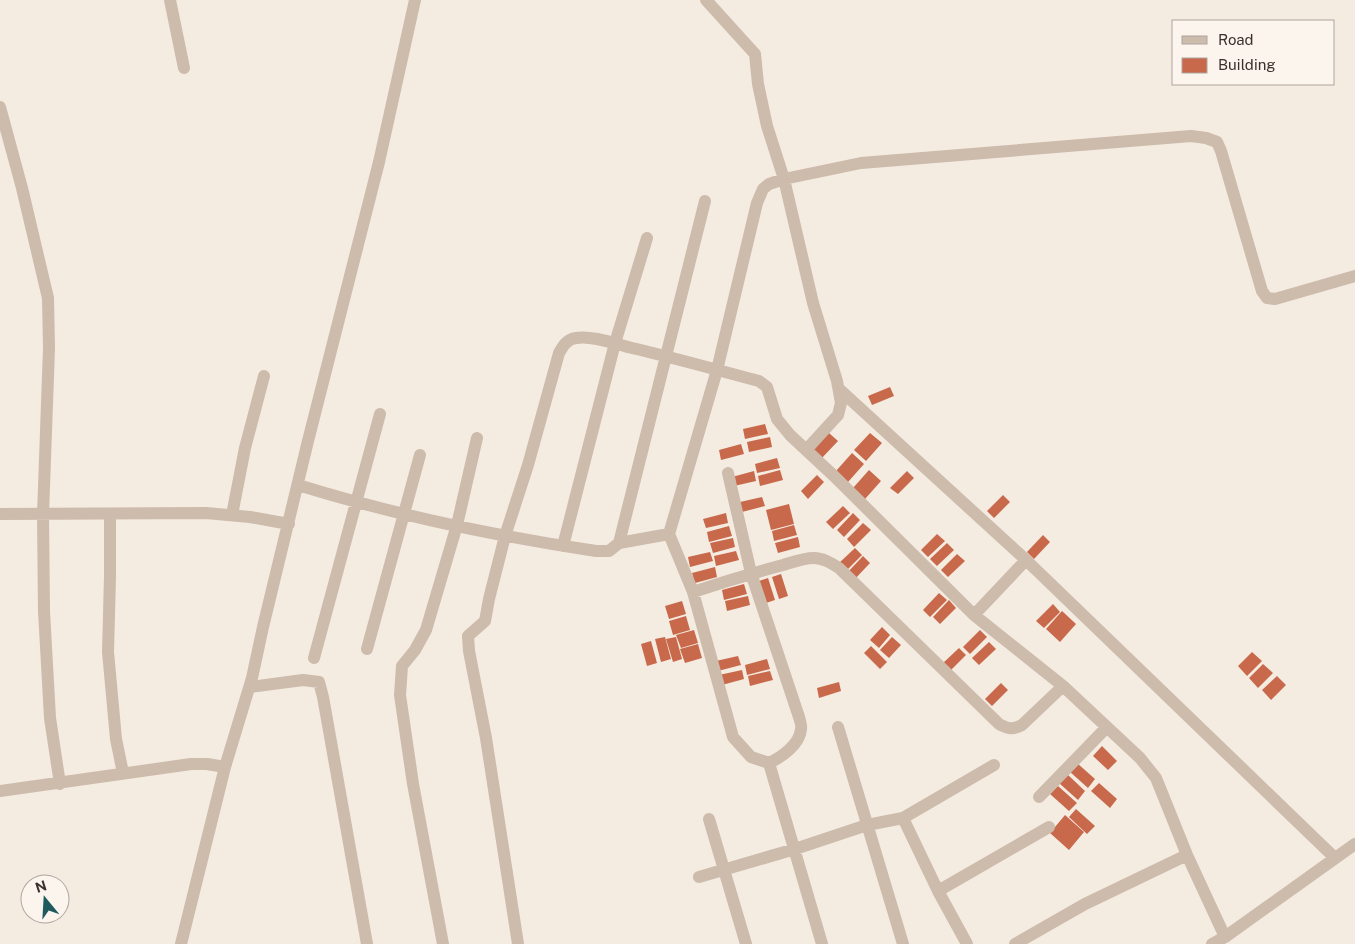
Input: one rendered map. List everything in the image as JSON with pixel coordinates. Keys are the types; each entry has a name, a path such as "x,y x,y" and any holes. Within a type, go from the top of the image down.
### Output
{"street":[{"path":"170,0 184,68"},
{"path":"181,944 225,766 250,686 307,448 379,162 415,0"},
{"path":"706,0 756,54 758,84 766,126 784,179 813,303 839,388 841,403 838,415 806,450"},
{"path":"0,107 22,188 48,298 49,348 43,515 44,611 50,718 60,784"},
{"path":"728,474 751,573 800,717 802,730 798,741 779,758 769,763 751,757 733,737 693,592 669,534 717,370 757,203 760,194 766,186 784,179 861,163 1190,136 1206,138 1217,142 1221,151 1262,291 1267,298 1275,299 1355,276"},
{"path":"620,544 705,201"},
{"path":"563,546 614,343 646,238"},
{"path":"518,944 468,636 485,621 505,536 528,465 555,368 563,345 570,339 577,338 614,343 765,384 777,419 790,435 974,615 1063,686 1140,758 1156,778 1187,855 1225,937"},
{"path":"232,515 245,448 264,376"},
{"path":"839,388 1026,560 1335,858"},
{"path":"314,658 380,414"},
{"path":"443,944 413,784 400,695 402,666 415,650 426,630 457,525 477,438"},
{"path":"367,649 420,455"},
{"path":"298,485 356,503 405,515 505,536 596,551 609,551 620,544 669,534"},
{"path":"0,514 206,513 289,524"},
{"path":"110,514 108,652 116,739 123,773"},
{"path":"693,592 751,573 814,558 830,562 999,724 1007,728 1016,728 1022,725 1063,686"},
{"path":"974,615 1026,560"},
{"path":"250,686 303,680 319,682 324,697 367,944"},
{"path":"838,727 903,944"},
{"path":"1039,797 1107,727"},
{"path":"769,763 822,944"},
{"path":"0,792 191,764 225,766"},
{"path":"699,877 795,849 867,825 903,818 994,765"},
{"path":"903,818 967,944"},
{"path":"710,819 746,944"},
{"path":"938,890 1049,827"},
{"path":"1212,944 1225,937 1355,844"},
{"path":"1015,944 1085,904 1187,855"}],"building":[{"path":"890,387 894,396 872,405 868,396"},
{"path":"765,424 768,434 745,439 743,429"},
{"path":"829,433 838,441 821,459 812,450"},
{"path":"870,433 882,443 866,461 854,450"},
{"path":"770,437 772,447 749,452 747,442"},
{"path":"741,444 744,454 721,460 719,450"},
{"path":"852,453 864,464 848,482 836,471"},
{"path":"777,458 780,468 757,473 755,464"},
{"path":"780,470 783,480 760,486 758,476"},
{"path":"869,470 881,481 865,499 853,488"},
{"path":"754,471 756,481 734,486 732,477"},
{"path":"907,471 914,478 898,494 890,488"},
{"path":"817,475 824,482 808,499 801,491"},
{"path":"1003,495 1010,502 994,518 987,511"},
{"path":"762,497 765,506 742,512 740,502"},
{"path":"789,504 794,524 771,530 766,510"},
{"path":"843,506 850,513 833,529 826,522"},
{"path":"726,513 728,523 706,528 703,519"},
{"path":"853,513 860,520 844,537 837,530"},
{"path":"863,523 871,530 854,547 847,539"},
{"path":"794,525 797,535 774,541 772,531"},
{"path":"729,526 732,536 709,542 707,532"},
{"path":"937,534 945,541 928,557 921,550"},
{"path":"1043,535 1050,542 1034,559 1027,552"},
{"path":"798,537 800,547 778,553 775,543"},
{"path":"733,538 735,547 713,553 710,543"},
{"path":"947,543 954,550 937,566 930,559"},
{"path":"855,548 862,555 846,571 838,564"},
{"path":"736,551 739,560 716,566 714,556"},
{"path":"710,552 713,561 690,567 688,557"},
{"path":"957,554 965,561 948,577 941,570"},
{"path":"863,556 870,563 854,580 847,573"},
{"path":"715,567 717,577 695,583 692,573"},
{"path":"781,574 788,596 779,599 772,577"},
{"path":"768,578 775,600 766,603 759,581"},
{"path":"744,584 747,594 724,600 722,590"},
{"path":"939,593 947,600 930,617 923,610"},
{"path":"748,596 750,605 727,611 725,601"},
{"path":"949,600 956,608 940,624 933,617"},
{"path":"682,601 686,614 669,619 665,606"},
{"path":"1053,604 1060,612 1044,628 1036,621"},
{"path":"1062,611 1076,624 1060,642 1046,629"},
{"path":"686,616 690,630 673,635 669,621"},
{"path":"882,627 890,635 879,648 870,640"},
{"path":"694,630 698,643 681,648 676,635"},
{"path":"980,630 987,637 970,654 963,647"},
{"path":"665,637 671,659 661,662 655,639"},
{"path":"676,637 682,659 673,662 666,639"},
{"path":"892,637 901,645 889,658 880,650"},
{"path":"651,641 657,663 647,666 641,644"},
{"path":"989,642 996,649 979,665 972,658"},
{"path":"698,644 702,658 685,663 680,649"},
{"path":"871,646 887,662 880,669 864,653"},
{"path":"959,648 966,655 950,671 942,664"},
{"path":"1252,652 1262,661 1247,676 1238,666"},
{"path":"738,656 741,665 718,671 716,661"},
{"path":"767,659 770,669 747,675 745,665"},
{"path":"1263,664 1273,673 1258,688 1249,678"},
{"path":"742,670 744,679 722,685 719,675"},
{"path":"770,671 773,680 750,686 748,676"},
{"path":"1277,676 1286,685 1271,700 1262,690"},
{"path":"839,682 841,691 819,698 817,688"},
{"path":"1001,683 1008,690 992,706 985,699"},
{"path":"1102,746 1117,761 1108,770 1093,756"},
{"path":"1077,763 1095,779 1088,788 1069,771"},
{"path":"1067,774 1085,791 1078,800 1059,783"},
{"path":"1099,783 1117,799 1110,808 1091,791"},
{"path":"1058,786 1077,803 1069,811 1050,794"},
{"path":"1076,809 1095,826 1087,834 1069,817"},
{"path":"1065,815 1084,832 1069,850 1050,833"}]}
